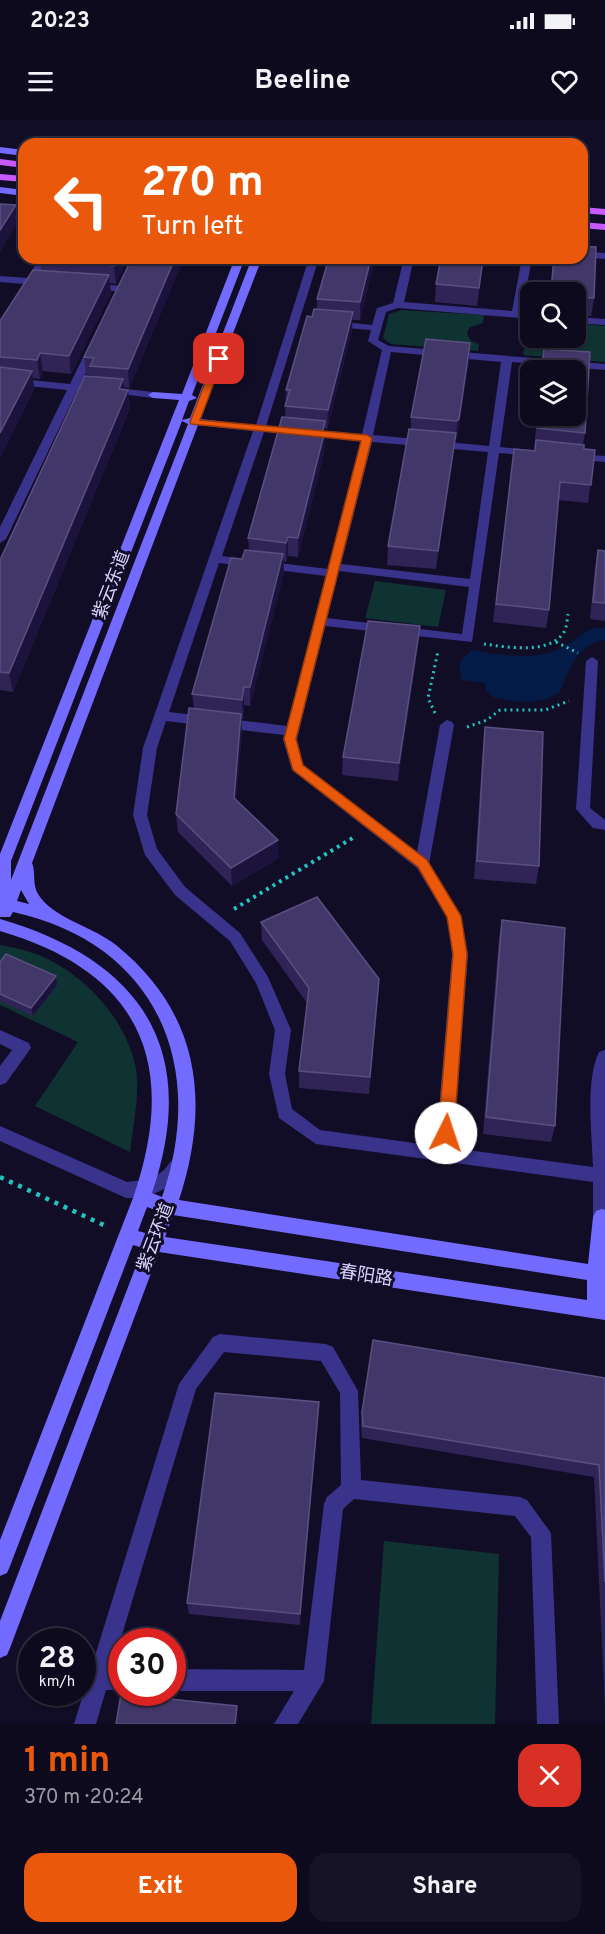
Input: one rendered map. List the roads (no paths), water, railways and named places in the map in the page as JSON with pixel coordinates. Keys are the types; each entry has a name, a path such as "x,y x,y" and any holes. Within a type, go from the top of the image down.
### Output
{"main road":[{"path":"0,162 18,164"},
{"path":"0,177 18,178"},
{"path":"588,211 605,212"},
{"path":"588,226 605,227"}],"street":[{"path":"0,150 18,152"},
{"path":"0,190 18,192"},
{"path":"588,255 605,256"},
{"path":"20,299 41,264"},
{"name":"紫云东道","path":"5,906 2,882 3,864 238,264"},
{"name":"紫云东道","path":"0,926 5,906 27,857 255,264"},
{"path":"312,264 260,428 150,748 140,815 150,851 180,891 235,937 263,981 283,1030 277,1074 285,1113 316,1137 603,1176"},
{"path":"398,305 408,264"},
{"path":"516,315 526,264"},
{"path":"0,279 53,283"},
{"path":"76,285 121,289"},
{"path":"520,315 398,305 381,310 373,341 387,349 605,368"},
{"path":"294,320 306,321"},
{"path":"586,321 605,322"},
{"path":"318,322 377,328"},
{"path":"0,539 98,338"},
{"path":"387,349 367,438 290,739 297,767 422,864 454,916 460,954 444,1155"},
{"path":"320,621 468,639 507,359"},
{"path":"0,380 203,399"},
{"path":"175,420 605,459"},
{"path":"214,560 476,584"},
{"path":"592,661 582,808 598,824 605,825"},
{"path":"160,716 292,731"},
{"path":"422,864 447,725"},
{"path":"27,857 26,873 29,894 41,908 62,922"},
{"path":"5,906 22,926 40,936"},
{"name":"紫云环道","path":"0,1648 168,1206 184,1155 188,1084 184,1060 170,1018 156,994 119,956 82,931 62,922 5,906"},
{"name":"紫云环道","path":"0,926 40,936 84,960 105,977 137,1014 148,1033 160,1076 162,1099 152,1167 143,1194 0,1566"},
{"path":"0,1037 23,1048 0,1078"},
{"path":"600,1311 603,1176 600,1085 605,1057"},
{"path":"0,1133 126,1190 143,1194 169,1177 184,1155"},
{"path":"119,1187 139,1182 152,1167"},
{"name":"春阳路","path":"143,1194 168,1206 601,1275"},
{"name":"春阳路","path":"128,1236 154,1243 600,1311"},
{"path":"85,1724 188,1384 220,1343 326,1353 349,1391 351,1489"},
{"path":"285,1724 313,1681 334,1504 351,1489 520,1508 542,1533 548,1724"},
{"path":"99,1679 108,1679"},
{"path":"186,1680 313,1681"}],"water":[{"path":"595,628 605,628 605,640 588,646 581,652 575,659 560,692 548,699 532,702 506,700 493,697 487,692 485,683 462,680 461,663 472,650 518,656 542,654 553,652"}]}
